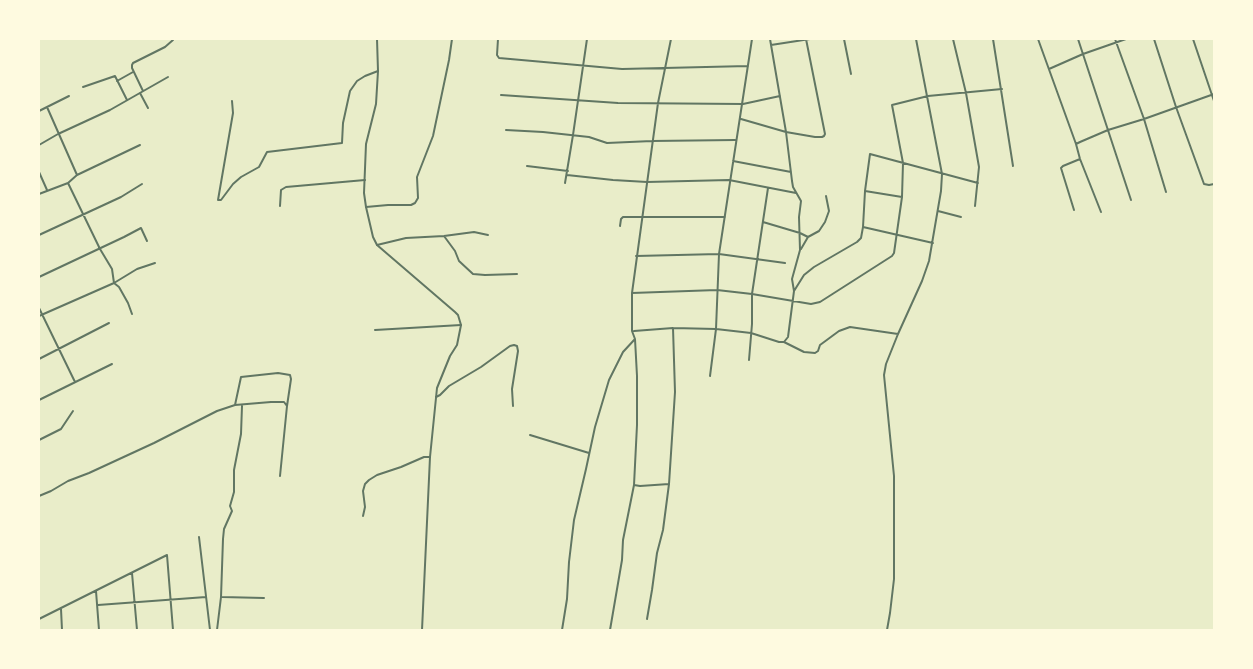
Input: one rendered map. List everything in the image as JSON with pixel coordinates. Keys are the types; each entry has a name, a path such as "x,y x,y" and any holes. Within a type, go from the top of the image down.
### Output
{"street":[{"path":"377,39 376,104 366,144 364,200 373,237 377,245 458,315 461,326 457,345 437,388 430,457 422,630"},
{"path":"366,207 411,205 418,198 417,177 433,136 452,39"},
{"path":"498,39 497,57 499,58 622,69 747,66"},
{"path":"565,183 586,39"},
{"path":"610,630 622,560 623,540 634,485 637,376 635,339 632,331 632,293 652,141 670,39"},
{"path":"710,376 716,329 718,254 752,39"},
{"path":"770,39 791,172 794,187 801,201 800,250 792,279 794,291"},
{"path":"741,119 786,132 822,137 825,134 808,39 771,45"},
{"path":"844,39 851,74"},
{"path":"887,630 894,579 894,476 884,375 886,364 922,281 928,261 933,243 942,174 916,39"},
{"path":"953,39 980,167 975,206"},
{"path":"993,39 1013,166"},
{"path":"1038,39 1101,212"},
{"path":"1078,39 1131,200"},
{"path":"1049,69 1126,39"},
{"path":"1154,39 1204,184 1214,184"},
{"path":"1193,39 1214,101"},
{"path":"148,108 132,68 133,63 165,47 173,40"},
{"path":"1116,41 1144,119 1166,192"},
{"path":"232,101 233,114 217,199 219,201 241,177 259,167 267,152 342,143 343,123 350,91 364,76 378,71"},
{"path":"117,81 134,72"},
{"path":"83,87 115,76 127,100"},
{"path":"39,145 110,110 168,77"},
{"path":"632,293 717,290 811,304 820,302 892,256 894,252 902,197 903,163 892,105 928,96 1002,89"},
{"path":"1076,144 1108,130 1213,94"},
{"path":"501,95 658,103 743,104 780,96"},
{"path":"39,111 69,96"},
{"path":"47,107 77,175"},
{"path":"506,130 589,137 607,143 736,140"},
{"path":"39,194 68,183 77,175 140,146"},
{"path":"784,342 788,337 794,291 804,275 861,238 870,154 978,183"},
{"path":"1074,210 1061,168 1080,159"},
{"path":"733,161 791,172"},
{"path":"527,166 568,171"},
{"path":"39,172 47,190"},
{"path":"567,175 647,182 729,180 798,194"},
{"path":"280,206 281,190 286,187 365,180"},
{"path":"68,183 112,269 114,283 119,287 132,314"},
{"path":"39,236 121,197 142,184"},
{"path":"749,360 752,294 768,188"},
{"path":"865,191 902,197"},
{"path":"800,250 808,237 819,231 825,222 829,211 826,196"},
{"path":"938,211 961,217"},
{"path":"620,226 622,217 724,217"},
{"path":"763,222 808,237"},
{"path":"863,227 933,243"},
{"path":"39,277 141,228 147,241"},
{"path":"377,245 406,238 474,232 488,235"},
{"path":"444,236 459,261 473,274 517,274"},
{"path":"636,256 718,254 785,264"},
{"path":"41,315 114,283 137,269 155,263"},
{"path":"39,308 75,382"},
{"path":"39,359 109,323"},
{"path":"375,330 461,326"},
{"path":"632,331 673,328 751,333 784,342 804,352 814,353 818,351 820,345 839,331 850,327 898,334"},
{"path":"647,620 669,484 675,392 673,328"},
{"path":"562,630 574,520 595,427 609,380 623,352 635,339"},
{"path":"436,397 449,386 514,345 517,346 518,351 512,389 513,406"},
{"path":"39,400 112,364"},
{"path":"235,405 241,377 278,373 290,375 280,476"},
{"path":"39,496 154,443 207,415 235,405 284,402 287,406"},
{"path":"217,630 221,597 223,539 226,523 232,511 230,506 234,492 234,470 241,434 242,406"},
{"path":"39,440 61,429 73,411"},
{"path":"530,435 589,453"},
{"path":"363,516 365,507 363,491 369,480 376,475 424,457 430,457"},
{"path":"634,485 669,484"},
{"path":"199,537 210,630"},
{"path":"39,619 167,555 173,630"},
{"path":"132,572 136,630"},
{"path":"96,590 99,630"},
{"path":"98,605 206,597"},
{"path":"221,597 264,598"},
{"path":"61,609 62,630"}]}
